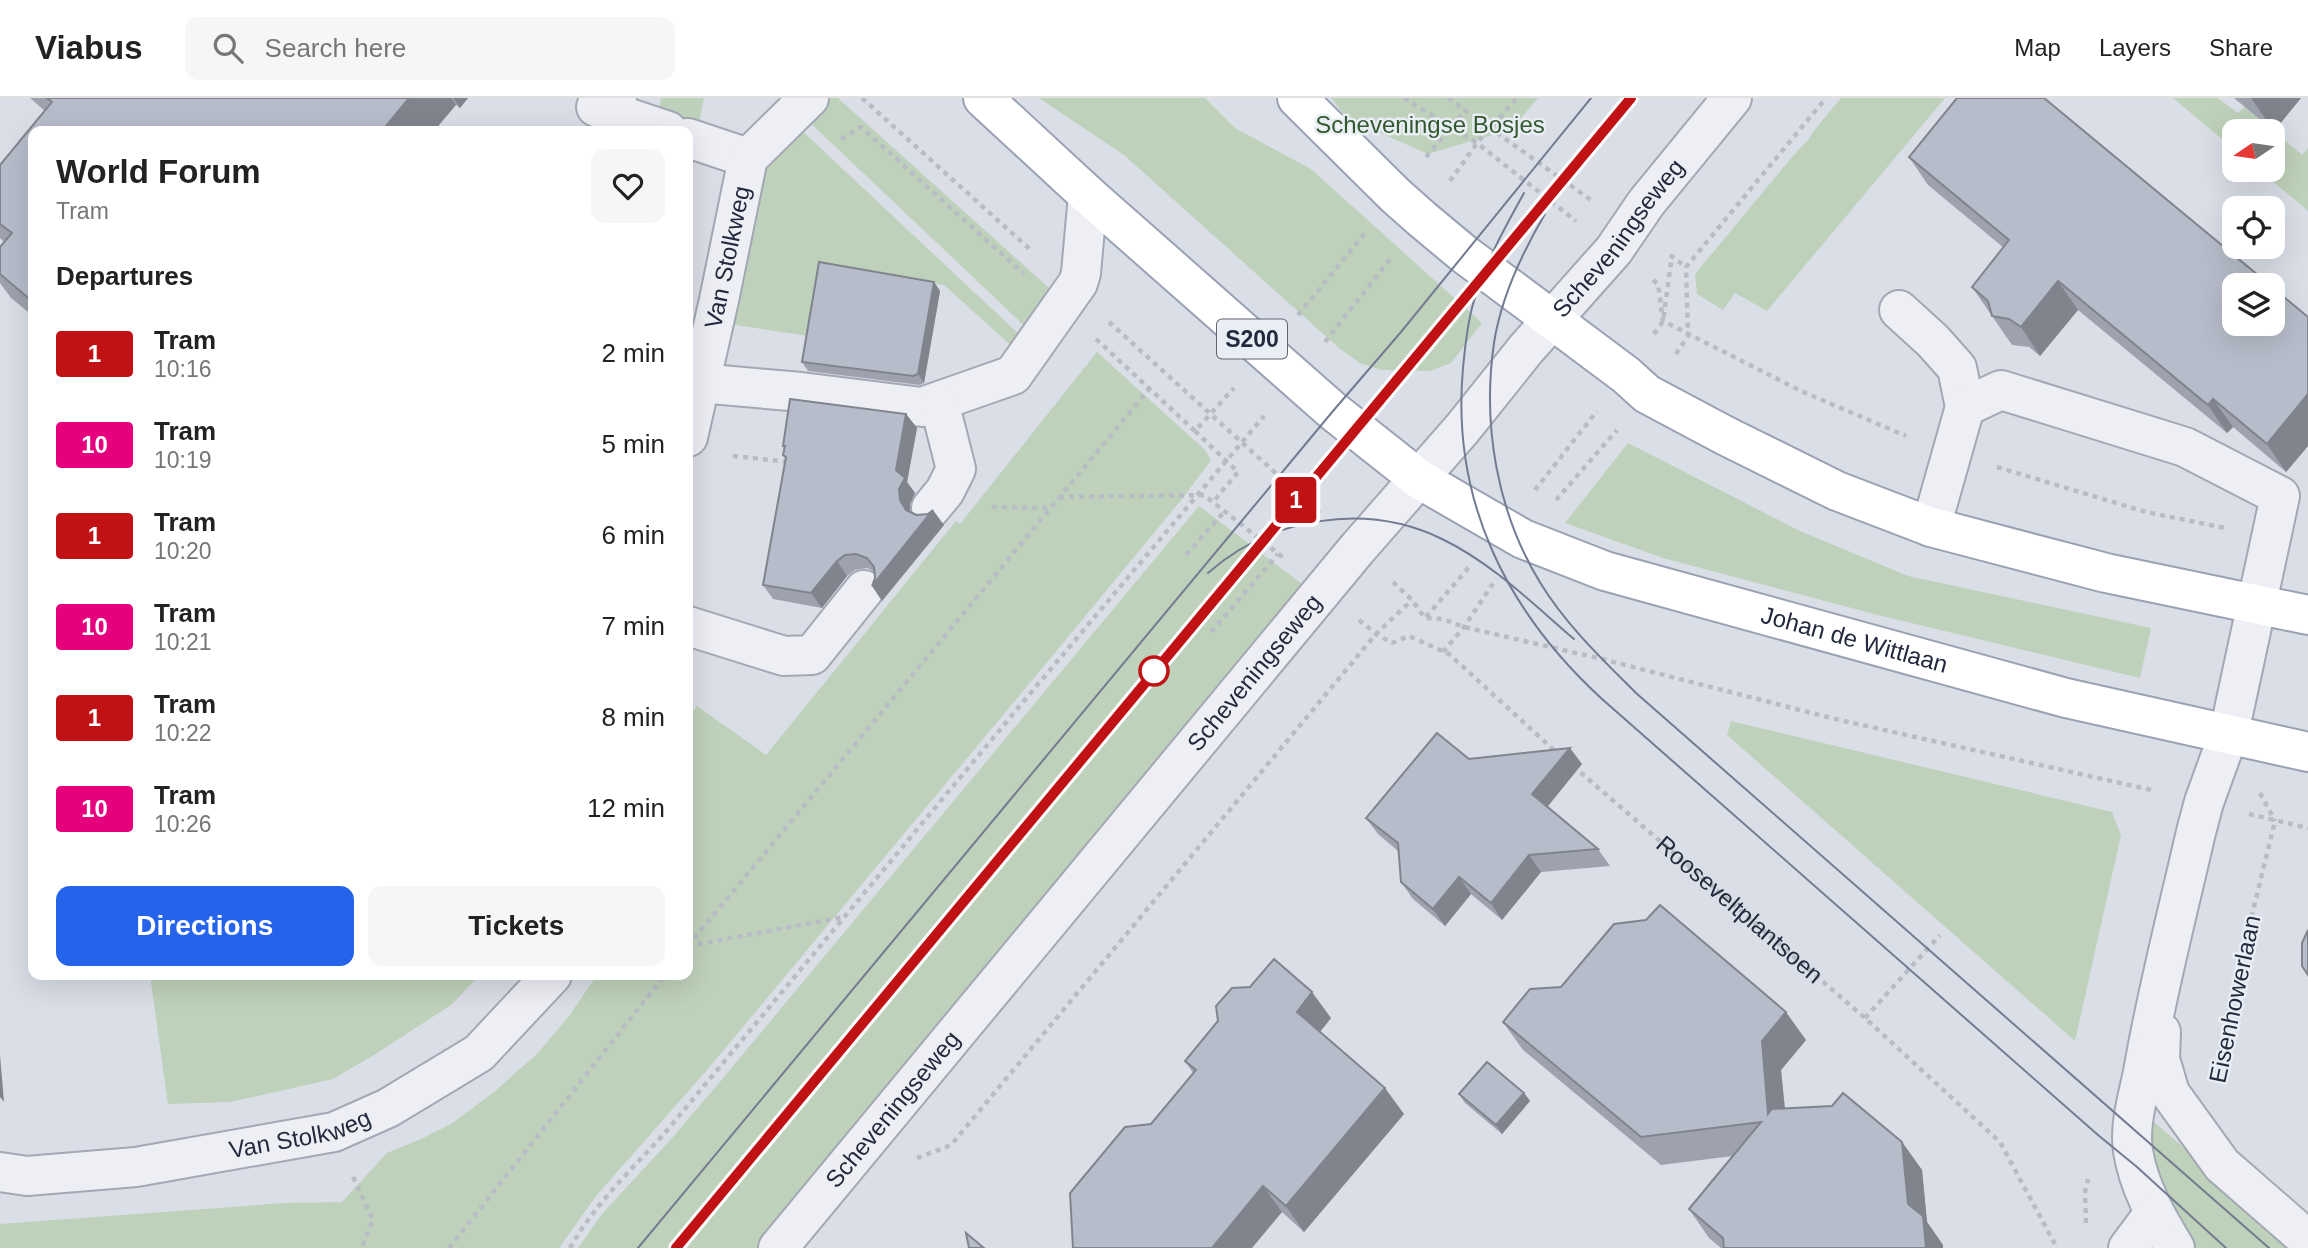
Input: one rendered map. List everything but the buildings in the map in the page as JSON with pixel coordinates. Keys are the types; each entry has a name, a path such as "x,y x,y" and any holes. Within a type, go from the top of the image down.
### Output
{"main road":[{"name":"S200","path":"983,98 1296,379 1419,479"},
{"path":"1297,98 1409,207 1464,254 1626,375 1647,394 1726,436 1837,491 1931,527 2106,573 2308,615"},
{"name":"Johan de Wittlaan","path":"1419,479 1523,539 1605,571 2066,698 2308,752"}],"street":[{"path":"617,98 596,107 653,126"},
{"name":"Scheveningseweg","path":"778,1248 1357,549 1614,250 1628,226 1732,98"},
{"name":"Van Stolkweg","path":"693,412 748,158 804,103"},
{"name":"Van Stolkweg","path":"693,140 748,158"},
{"path":"699,383 922,407 1013,375 1078,283 1088,195"},
{"path":"1899,310 1933,341 1956,368 1965,407 1931,527"},
{"path":"1965,407 2001,390 2185,447 2294,496 2256,604 2229,733"},
{"path":"938,500 956,469 939,402"},
{"path":"693,628 784,656 812,655 864,590"},
{"name":"Eisenhowerlaan","path":"2175,1248 2154,1213 2141,1184 2133,1149 2132,1129 2161,984 2204,802 2229,733"},
{"name":"Van Stolkweg","path":"0,1172 27,1176 136,1167 334,1132 388,1108 479,1053 547,980"},
{"name":"Eisenhowerlaan","path":"2161,984 2161,1059 2170,1093 2222,1165 2308,1240"},
{"path":"2128,1248 2154,1213"}],"path":[{"path":"1404,98 1450,126"},
{"path":"1448,98 1686,267"},
{"path":"1195,431 1267,352 1409,207 1477,143 1517,98"},
{"path":"1443,652 1464,627 1523,539 1647,394 1688,336 1686,267 1826,98"},
{"path":"804,103 832,143 862,127 1150,388 1238,472 1213,502 1204,495 1059,497"},
{"path":"570,1248 577,1235 619,1183 664,1135 1296,379 1409,207 1450,126 1465,110"},
{"path":"693,940 1150,388"},
{"path":"729,455 798,464"},
{"path":"938,500 975,507 1050,508"},
{"path":"1186,555 1225,511"},
{"path":"1211,632 1278,554"},
{"name":"Scheveningseweg","path":"913,1159 951,1145 1376,634 1412,600"},
{"path":"1464,627 1830,718 2308,828"},
{"path":"1376,634 1392,643 1409,636 1448,654 1557,752"},
{"name":"Rooseveltplantsoen","path":"1567,761 1865,1018 2000,1142 2057,1248"},
{"name":"Eisenhowerlaan","path":"2214,1082 2274,821"},
{"path":"693,945 845,917"},
{"path":"1865,1018 1940,935"},
{"path":"449,1248 661,980"},
{"path":"334,1132 373,1220 360,1248"}],"green space":[{"path":"661,98 704,98 693,152 693,126 656,126"},
{"path":"822,98 838,98 1059,297 1031,332 804,117"},
{"path":"1039,98 1205,98 1235,128 1311,169 1482,323 1451,363 1430,371 1382,370 1360,363 1340,349 1124,155"},
{"name":"Scheveningse Bosjes","path":"1331,98 1538,98 1512,129 1428,154 1347,118"},
{"path":"1841,98 1945,98 1767,311 1735,293 1723,310 1697,294 1695,274"},
{"path":"2173,98 2218,98 2238,113 2245,107 2259,119 2222,119 2222,139"},
{"path":"797,126 1024,339 1016,350 944,285 821,266 808,336 729,324 762,165"},
{"path":"2286,142 2302,155 2308,148 2308,211 2273,182 2286,182"},
{"path":"1097,352 1205,450 1211,460 1182,499 707,1070 596,1196 559,1248 0,1248 0,1224 285,1203 342,1202 387,1153 451,1124 494,1092 538,1053 569,1016 594,980 693,980 693,711 697,706 766,755 956,521 960,524"},
{"path":"1628,443 1800,531 1908,576 2151,628 2140,678 1878,615 1663,558 1565,523"},
{"path":"1199,506 1314,593 770,1248 578,1248 602,1214 719,1083"},
{"path":"1731,721 2112,812 2121,835 2075,1041 1727,735"},
{"path":"151,980 475,980 451,1005 333,1079 230,1102 168,1104"},
{"path":"2148,1117 2301,1248 2194,1248 2169,1205 2146,1127"}],"tram line":[{"path":"638,1248 1401,332 1591,98"},
{"path":"676,1248 1631,98"},
{"name":"1","path":"676,1248 1631,98"},
{"path":"1524,193 1489,261 1473,304 1463,368 1462,417 1466,463 1476,508 1492,550 1538,629 1568,665 1602,699 2226,1248"},
{"path":"1545,214 1528,244 1507,292 1497,326 1490,405 1496,468 1513,528 1526,557 1551,599 1586,642 1636,693 2269,1248"},
{"path":"1208,573 1233,554 1260,539 1290,528 1320,521 1382,521 1413,528 1442,539 1478,560 1574,639"}]}
